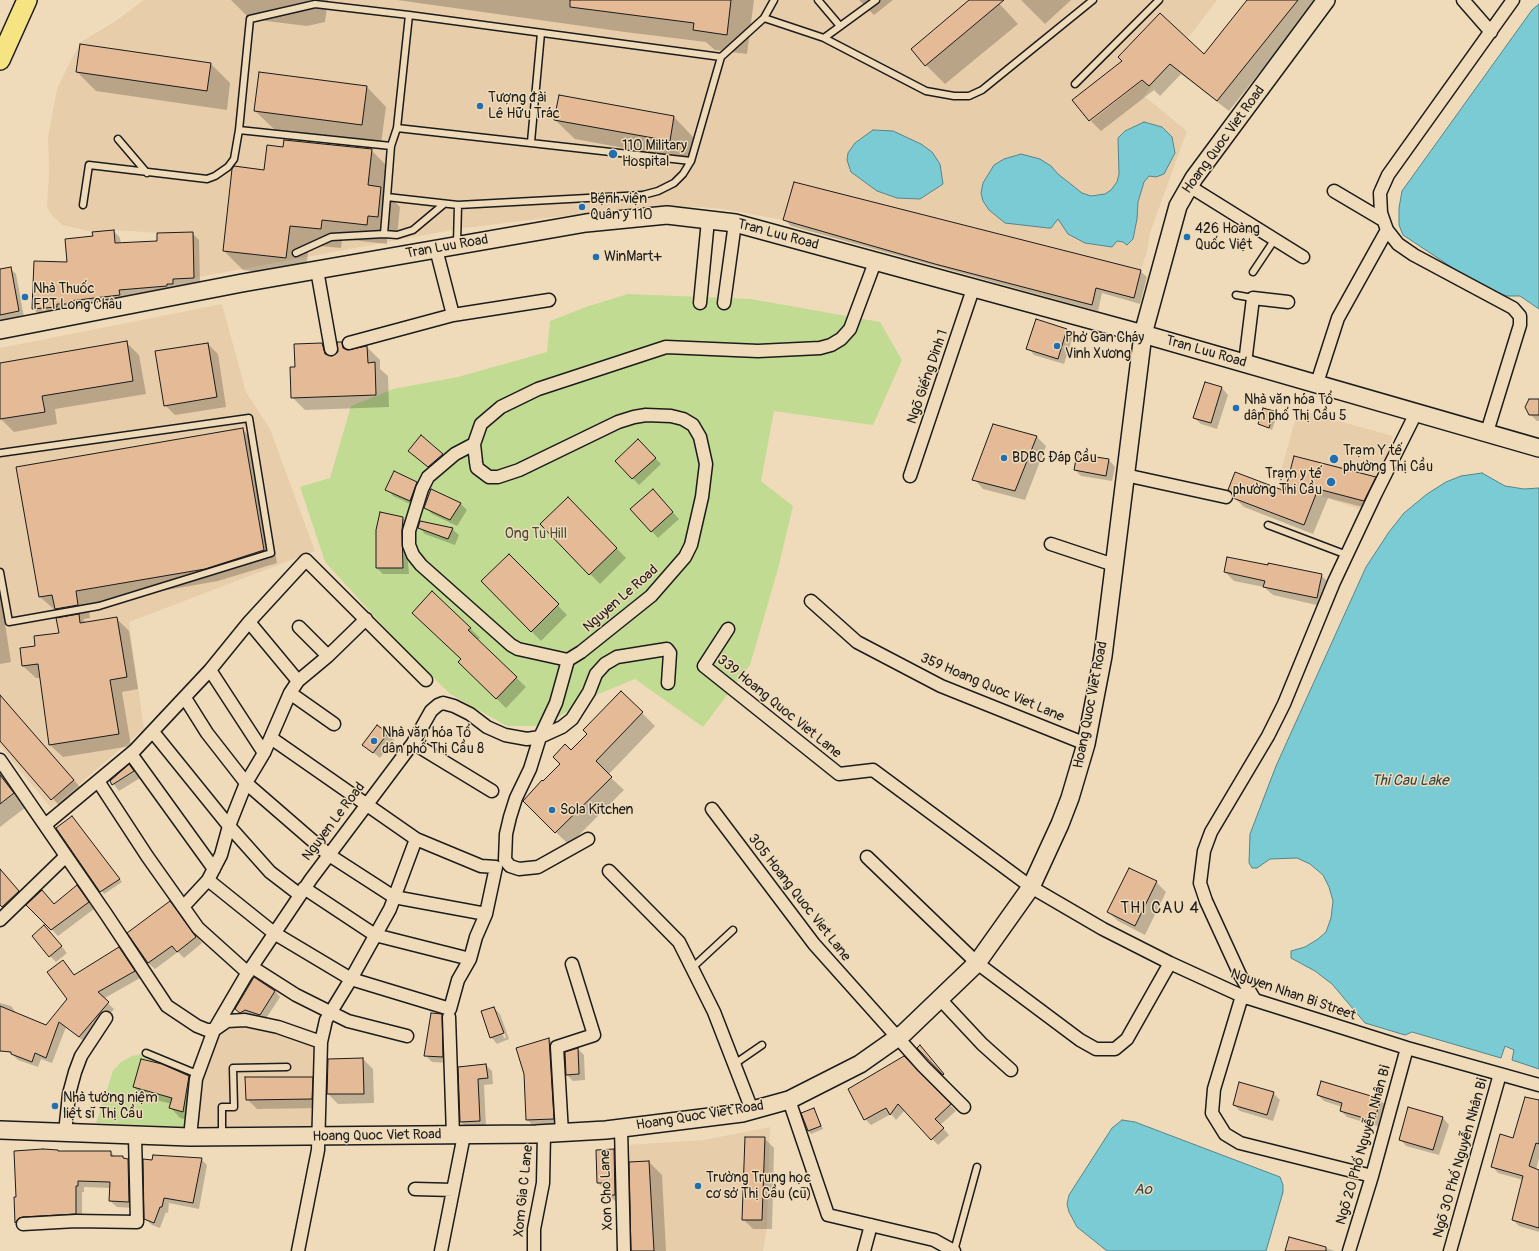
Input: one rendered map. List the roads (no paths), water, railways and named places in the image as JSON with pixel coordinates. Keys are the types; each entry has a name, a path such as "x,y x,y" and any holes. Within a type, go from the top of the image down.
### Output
{"main road":[{"path":"0,60 27,0"},
{"name":"Hoang Quoc Viet Road","path":"0,1130 66,1134 190,1138 544,1134 621,1128 687,1121 752,1110 789,1100 860,1064 899,1038 977,963 1031,887 1060,824 1070,798 1086,744 1103,656 1124,475 1143,334 1178,206 1189,186 1326,0"},
{"name":"Tran Luu Road","path":"0,330 317,270 586,223 667,215 735,223 973,289 1143,334 1417,411 1539,448"}],"street":[{"path":"1463,0 1491,32"},
{"path":"1487,432 1520,325 1520,316 1513,308 1414,255 1398,244 1385,225 1381,213 1380,193 1388,175 1513,0"},
{"path":"1189,186 1303,257"},
{"path":"1334,191 1385,225"},
{"path":"700,303 708,220"},
{"path":"724,303 735,223"},
{"path":"1317,383 1338,318 1385,225"},
{"path":"436,249 453,315"},
{"path":"588,839 538,866 519,869 510,866 505,860 506,834 510,816 516,798 530,769 540,737 556,703 568,660 511,645 421,565 413,555 409,545 409,531 413,514 422,489 428,477 455,454 474,444 481,424 501,407 517,398 556,382 652,350 666,347 681,346 758,351 820,348 831,345 841,339 850,329 875,262"},
{"path":"317,270 331,349"},
{"name":"Ngõ Giếng Dinh 1","path":"910,476 973,289"},
{"path":"1245,363 1253,298 1288,302"},
{"path":"349,343 453,315 549,300"},
{"path":"1255,1000 1240,975 1206,901 1200,883 1204,852 1215,826 1268,736 1284,704 1347,555 1417,411"},
{"name":"Nguyen Le Road","path":"474,444 478,468 489,478 498,478 519,470 618,422 634,417 646,415 672,416 683,419 693,425 700,437 706,464 702,497 691,545 685,557 651,596 581,652 568,660"},
{"path":"1124,475 1226,497"},
{"path":"1050,544 1114,565"},
{"path":"45,825 131,754 153,732 210,670 249,622 306,560 426,680"},
{"name":"359 Hoang Quoc Viet Lane","path":"810,601 857,642 941,686 1086,744"},
{"path":"183,907 208,880 221,855 229,826 246,783 264,753 290,693 298,681 328,656 366,619"},
{"path":"249,622 298,681"},
{"path":"299,627 328,656"},
{"name":"339 Hoang Quoc Viet Lane","path":"728,628 704,666 839,774 873,770 1031,887"},
{"path":"540,737 562,727 572,719 586,697 596,674 605,664 617,657 667,649 670,653 668,683"},
{"path":"210,670 264,753"},
{"path":"290,693 334,724"},
{"path":"185,698 207,733 246,783 328,855 394,897 486,914"},
{"name":"Nguyen Le Road","path":"190,1138 197,1074 214,1030 250,970 302,891 413,743 431,711 443,703 454,706 470,714 487,727 505,735 527,739 540,737"},
{"path":"153,732 229,826 270,872 375,935 470,959"},
{"path":"208,880 274,933 351,979 450,1009 458,980 470,959 476,937 486,914 496,867 481,866 416,839 271,738"},
{"path":"413,743 492,791"},
{"path":"131,754 214,869"},
{"path":"0,760 106,914 167,1006 197,1026 214,1030 227,1021 245,1020 278,1027 320,1042"},
{"path":"98,781 198,928 250,970 296,996 348,1021 407,1036"},
{"name":"305 Hoang Quoc Viet Lane","path":"712,809 814,944 899,1038 922,1066 964,1107"},
{"path":"298,1251 319,1137 320,1042 326,1020 351,979 394,897 416,839"},
{"path":"0,920 66,856"},
{"path":"867,857 977,963 1080,1040 1096,1049 1115,1049 1127,1039 1170,963"},
{"path":"609,871 679,942 714,1012 752,1110"},
{"name":"Nguyen Nhan Bi Street","path":"1031,887 1103,929 1170,963 1242,996 1407,1048 1539,1085"},
{"path":"562,1133 557,1047 594,1035 572,964"},
{"path":"1242,996 1214,1089 1212,1113 1225,1134 1240,1143 1372,1176"},
{"path":"940,999 982,1044 1011,1070"},
{"path":"441,1251 454,1190 458,1135 449,1017"},
{"path":"66,1134 69,1094 75,1072 81,1056 106,1018"},
{"name":"Ngõ 20 Phố Nguyễn Nhân Bỉ","path":"1349,1251 1372,1176 1407,1048"},
{"name":"Ngõ 30 Phố Nguyễn Nhân Bỉ","path":"1450,1251 1500,1074"},
{"path":"789,1100 828,1215 934,1240 954,1251"},
{"name":"Xon Cho Lane","path":"621,1128 624,1251"},
{"name":"Xom Gia C Lane","path":"534,1251 534,1230 543,1183 544,1134"},
{"path":"23,1224 76,1221 137,1222 135,1136"},
{"path":"415,1189 454,1190"},
{"path":"864,1251 871,1225"}],"lane":[{"path":"387,197 458,205 643,195 658,191 674,183 683,174 691,161 721,57 764,18 774,0"},
{"path":"818,0 840,26"},
{"path":"824,38 876,0"},
{"path":"764,18 824,38 926,91 954,96 969,96 982,90 1093,0"},
{"path":"1075,84 1159,0"},
{"path":"83,205 89,165 207,179 215,176 228,167 234,158 239,130 250,19 315,4 409,15 721,57"},
{"path":"384,234 391,146 397,128 409,15"},
{"path":"530,142 541,33"},
{"path":"397,128 691,161"},
{"path":"239,130 391,146"},
{"path":"118,139 147,173"},
{"path":"296,253 331,237 384,234 397,235 413,230 444,204"},
{"path":"457,246 458,205"},
{"path":"1253,272 1275,240"},
{"path":"1236,296 1253,298"},
{"path":"0,453 249,418 272,553 99,606 9,622 0,572"},
{"path":"1268,525 1347,555"},
{"path":"692,968 732,930"},
{"path":"734,1065 762,1046"},
{"path":"146,1053 197,1074"},
{"path":"222,1137 222,1107 234,1107 233,1068 287,1067"},
{"path":"954,1251 977,1167"}],"water":[{"path":"1539,4 1539,309 1520,296 1507,296 1493,292 1468,278 1403,235 1399,225 1399,208 1402,191 1532,10"},
{"path":"1144,122 1162,127 1172,137 1175,153 1164,174 1156,177 1149,176 1144,182 1138,202 1137,219 1133,239 1127,245 1123,242 1117,241 1112,247 1085,243 1068,234 1058,219 1051,228 1005,223 989,210 983,201 981,193 983,183 994,165 1004,159 1021,154 1040,159 1051,166 1058,174 1082,193 1091,196 1105,194 1111,190 1117,182 1119,174 1118,138 1125,131"},
{"path":"873,130 893,131 921,144 932,152 940,164 943,184 920,199 897,198 877,191 851,172 847,160 848,153 855,143"},
{"name":"Thi Cau Lake","path":"1482,473 1505,486 1524,489 1539,488 1539,1069 1512,1060 1514,1050 1505,1046 1501,1058 1412,1032 1405,1035 1365,1023 1332,984 1315,971 1291,958 1291,951 1305,947 1326,932 1331,918 1333,901 1329,887 1323,875 1310,864 1297,858 1270,859 1257,868 1252,868 1249,863 1250,834 1276,766 1366,567 1389,532 1404,513 1427,494 1446,482 1461,476"},
{"name":"Ao","path":"1122,1120 1135,1122 1280,1177 1283,1185 1283,1192 1266,1251 1107,1251 1077,1227 1069,1212 1067,1204 1069,1195 1112,1128"}],"place":[{"name":"Tượng đài Lê Hữu Trác","path":"480,106"},
{"name":"110 Military Hospital","path":"613,154"},
{"name":"Bệnh viện Quân y 110","path":"582,207"},
{"name":"426 Hoàng Quốc Việt","path":"1187,237"},
{"name":"WinMart+","path":"596,257"},
{"name":"Nhà Thuốc FPT Long Châu","path":"25,297"},
{"name":"Phở Gan Cháy Vinh Xương","path":"1057,346"},
{"name":"Nhà văn hóa Tổ dân phố Thị Cầu 5","path":"1236,408"},
{"name":"BDBC Đáp Cầu","path":"1004,458"},
{"name":"Trạm Y tế phường Thị Cầu","path":"1334,459"},
{"name":"Trạm y tế phường Thi Cầu","path":"1331,482"},
{"name":"Nhà văn hóa Tổ dân phố Thị Cầu 8","path":"374,741"},
{"name":"Sola Kitchen","path":"552,810"},
{"name":"Nhà tưởng niệm liệt sĩ Thị Cầu","path":"55,1106"},
{"name":"Trường Trung học cơ sở Thị Cầu (cũ)","path":"698,1186"}],"district":[{"name":"THI CAU 4","path":"1160,909"}],"park label":[{"name":"Ong Tu Hill","path":"536,534"}]}
